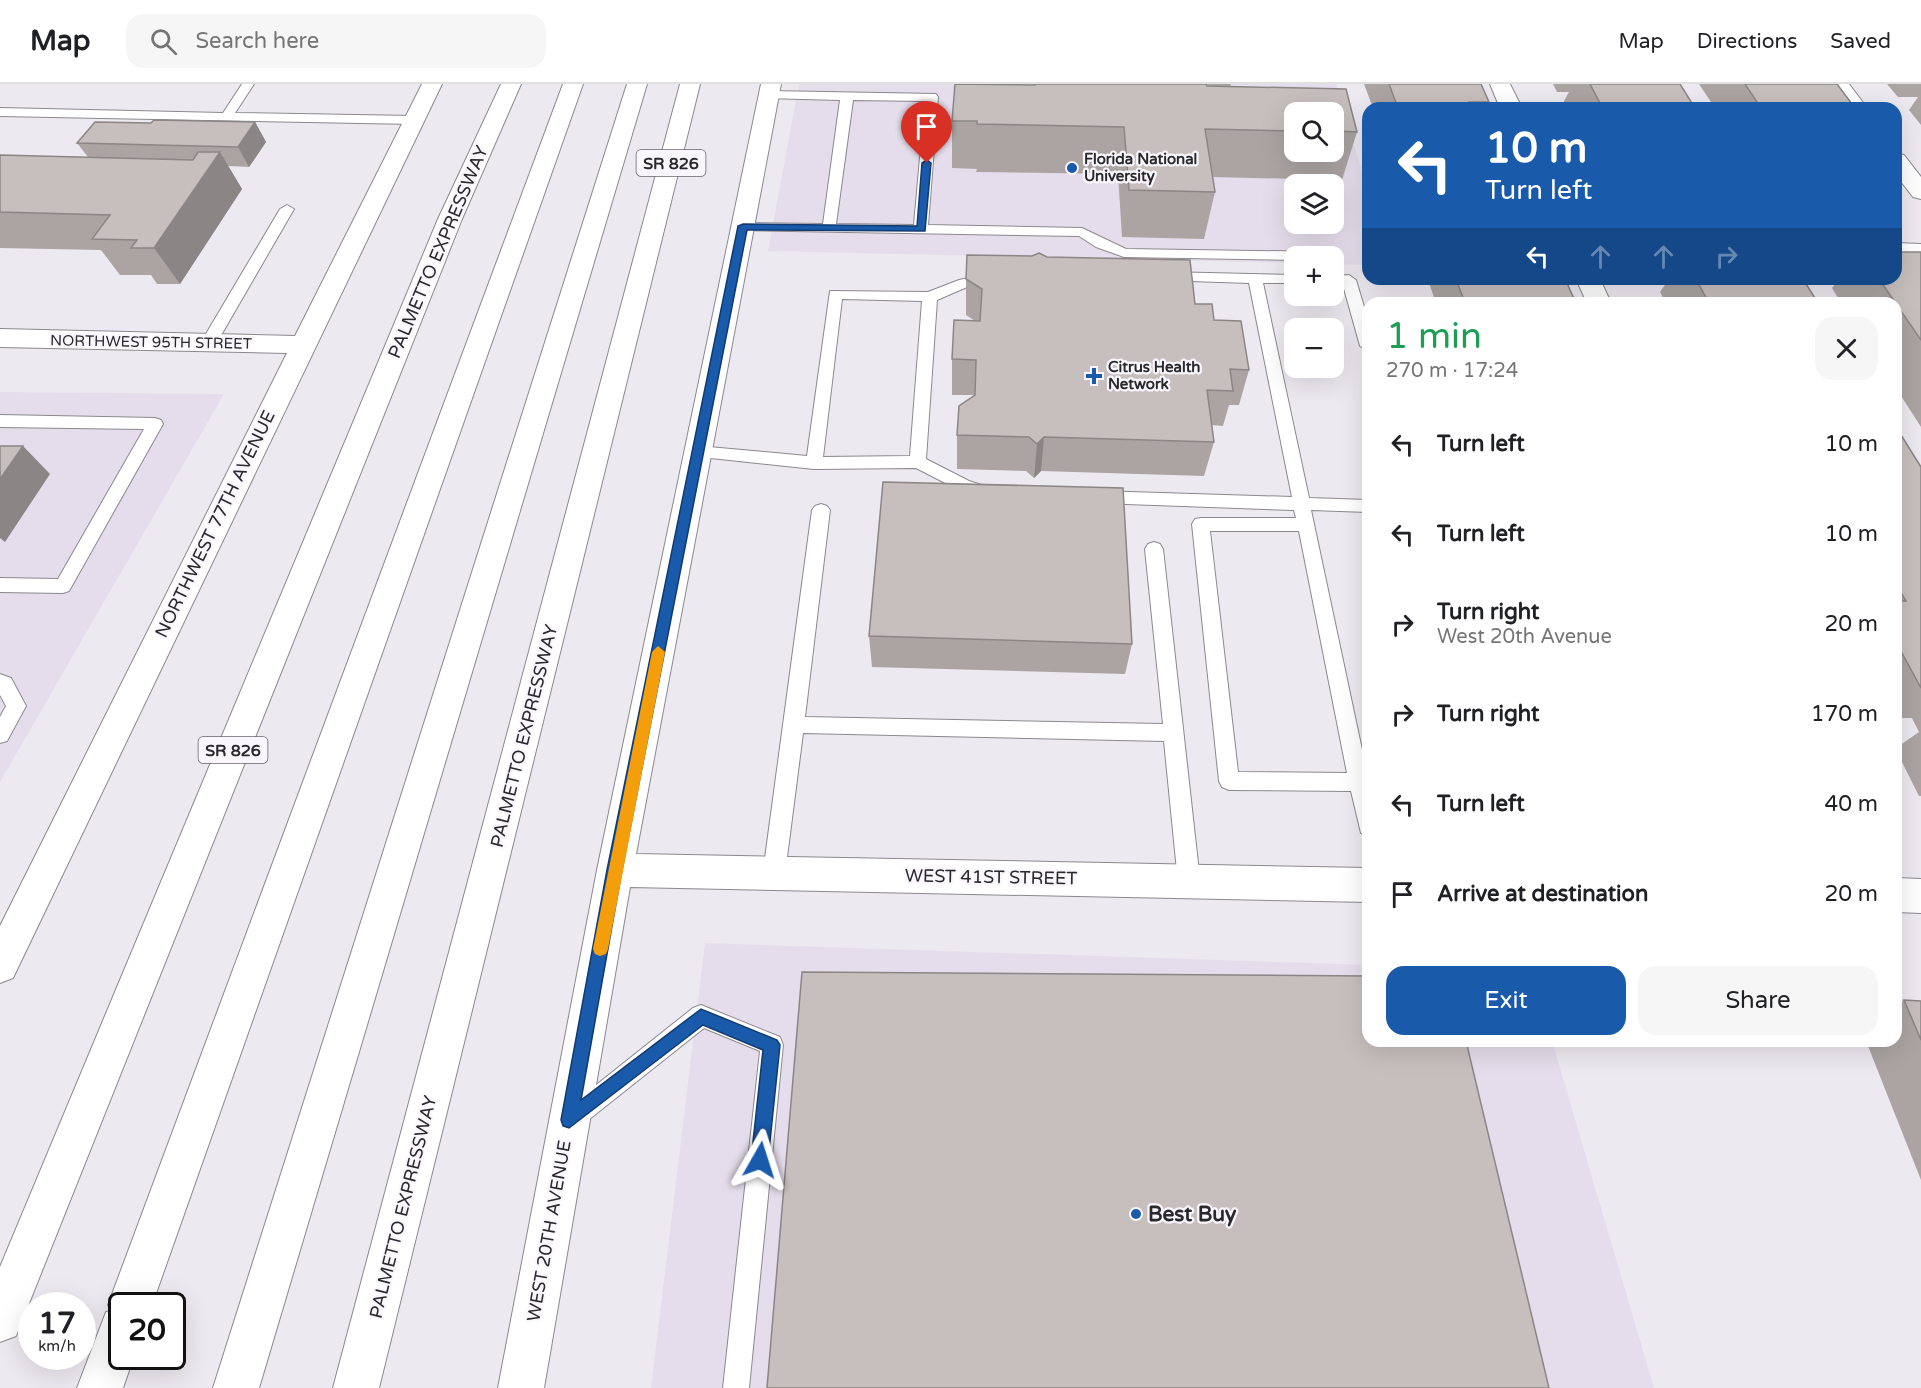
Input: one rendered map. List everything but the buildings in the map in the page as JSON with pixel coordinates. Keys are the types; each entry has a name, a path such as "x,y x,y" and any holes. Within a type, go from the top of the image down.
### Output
{"main road":[{"name":"NORTHWEST 77TH AVENUE","path":"0,965 432,84"},
{"path":"450,219 499,84"},
{"name":"PALMETTO EXPRESSWAY","path":"0,1320 450,219 511,84"},
{"path":"135,1292 573,84"},
{"path":"236,1388 637,84"},
{"name":"PALMETTO EXPRESSWAY","path":"356,1388 690,84"},
{"path":"1500,84 1508,102"},
{"path":"1838,84 1852,102"},
{"name":"WEST 20TH AVENUE","path":"521,1388 615,870 770,89"},
{"path":"1902,168 1921,192"},
{"path":"1902,250 1921,250"},
{"name":"NORTHWEST 95TH STREET","path":"0,338 303,345"},
{"name":"WEST 41ST STREET","path":"615,870 1362,885"},
{"path":"1902,895 1921,896"},
{"path":"100,1388 108,1366"}],"lane":[{"path":"227,116 248,84"},
{"path":"770,89 847,96 932,97 921,229"},
{"path":"829,228 847,96"},
{"path":"0,112 414,120"},
{"path":"208,344 287,209"},
{"path":"743,226 1082,232 1101,244 1124,253 1284,255"},
{"path":"814,463 835,294 930,297 964,283 1005,275"},
{"path":"1148,277 1284,279"},
{"path":"1255,278 1362,797"},
{"path":"1344,280 1349,280 1362,325"},
{"path":"918,462 930,297"},
{"path":"0,421 155,424 63,585 0,585"},
{"path":"698,452 814,463 918,462 963,485 997,493"},
{"path":"1078,496 1302,506 1362,506"},
{"path":"774,873 821,510"},
{"path":"1306,525 1201,524 1229,781 1359,782"},
{"path":"1154,549 1189,881"},
{"path":"0,682 4,684 16,706 0,735"},
{"path":"794,725 1175,733"},
{"path":"569,1120 701,1016 772,1045 736,1388"}],"shaded area":[{"name":"Florida National University","path":"799,84 1336,84 1341,102 1284,102 1284,162 1344,162 1344,111 1362,172 1362,265 1344,264 1344,246 1284,246 1284,263 768,251"},
{"path":"0,392 224,394 0,782"},
{"name":"Best Buy","path":"705,943 1362,965 1362,1047 1554,1047 1654,1388 651,1388"}],"slow traffic":[{"path":"600,949 658,652"}],"place":[{"name":"Florida National University","path":"1072,168"},
{"name":"Citrus Health Network","path":"1094,376"},
{"name":"Best Buy","path":"1136,1214"}],"route":[{"path":"760,1160 772,1045 701,1016 569,1120 615,870 743,226 921,229 927,163"}]}
